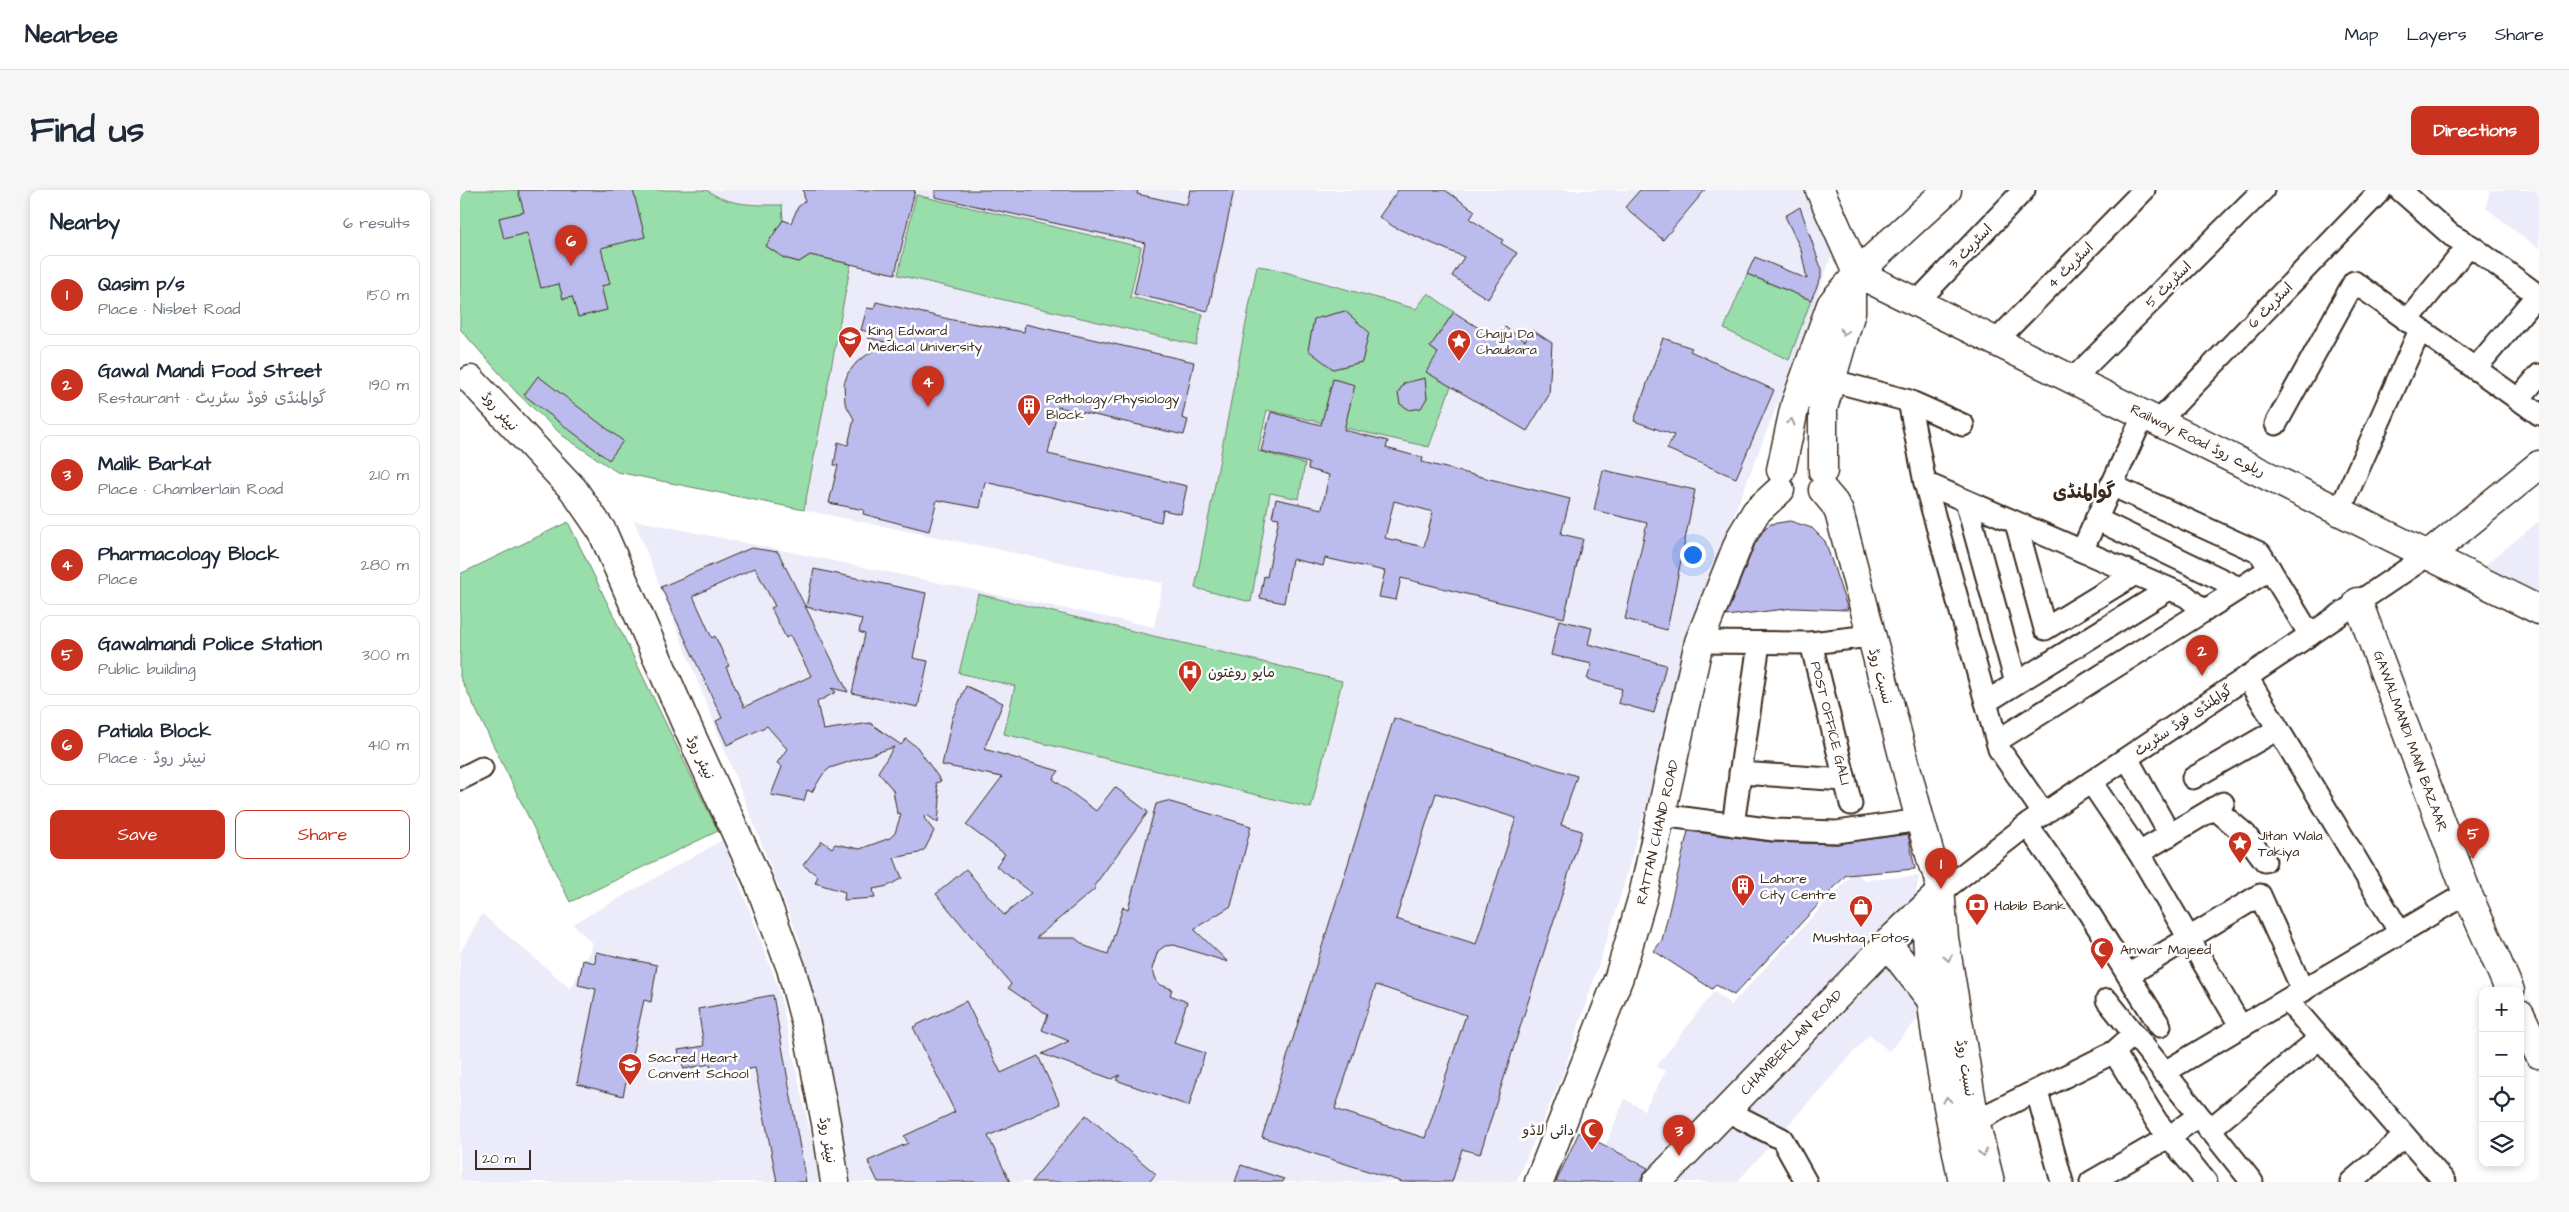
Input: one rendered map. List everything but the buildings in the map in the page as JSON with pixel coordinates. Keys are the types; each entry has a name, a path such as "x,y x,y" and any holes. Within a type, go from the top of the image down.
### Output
{"main road":[{"path":"1820,190 1854,278 1850,312 1830,380 1822,428 1823,480 1814,500 1801,504 1789,500 1781,480 1796,405 1831,305 1839,293 1854,278 1948,190"},
{"name":"Railway Road ریلوے روڈ","path":"1854,278 1917,302 2430,554 2539,610"},
{"name":"نیپئر روڈ","path":"471,380 573,489 602,531 686,724 759,883 791,968 810,1042 835,1182"},
{"path":"1781,480 1786,464 1798,457 1813,460 1823,480"},
{"path":"2430,554 2539,465"},
{"name":"RATTAN CHAND ROAD","path":"1539,1182 1619,977 1643,896 1699,642 1741,537 1756,512 1781,480"},
{"name":"نسبت روڈ","path":"1823,480 1839,512 1870,636 1920,820 1939,875 1934,899 1928,965 1949,1115 1963,1182"},
{"name":"GAWALMANDI MAIN BAZAAR","path":"2358,602 2467,893 2508,987"},
{"name":"نسبت روڈ","path":"1934,899 1944,938 1975,1122 1990,1182"},
{"name":"CHAMBERLAIN ROAD","path":"1657,1182 1888,943 1934,899"},
{"path":"1888,943 1933,1002"}],"street":[{"name":"اسٹریٹ 3","path":"1917,302 2024,190"},
{"name":"اسٹریٹ 4","path":"1996,341 2144,190"},
{"name":"اسٹریٹ 5","path":"2073,379 2263,190"},
{"name":"اسٹریٹ 6","path":"2082,551 2111,485 2151,417 2381,190"},
{"path":"2400,190 2451,235 2469,245 2538,296 2475,369"},
{"path":"2340,510 2414,325 2469,245"},
{"path":"2276,424 2354,282 2539,414"},
{"path":"2518,400 2539,375"},
{"path":"1830,380 1909,401 1964,425"},
{"path":"1909,401 1925,483 1999,749 2036,820 2089,913 2160,1026"},
{"path":"1925,483 2186,596 2204,611"},
{"path":"2111,485 2260,553 2310,635"},
{"path":"1966,501 2016,683"},
{"path":"2096,519 2239,588"},
{"path":"2016,523 2045,629 2135,574"},
{"name":"گوالمنڈی فوڈ سٹریٹ","path":"1934,899 2036,820 2430,554"},
{"path":"1997,741 2270,569"},
{"path":"1986,702 2169,589"},
{"path":"1699,642 1811,643 1870,636"},
{"path":"1733,825 1758,643"},
{"name":"POST OFFICE GALI","path":"1811,643 1851,804"},
{"path":"2247,677 2399,931"},
{"path":"2193,778 2278,729"},
{"path":"2126,758 2170,835"},
{"path":"460,779 482,768"},
{"path":"1740,773 1845,780"},
{"path":"2091,782 2139,853 2241,1027"},
{"path":"2139,853 2218,805 2245,834 2265,861"},
{"path":"1661,815 1774,830 1837,832 1920,820"},
{"path":"2163,1073 2295,996 2399,931 2467,893"},
{"path":"2128,975 2260,895 2295,996 2320,1038 2445,1182"},
{"path":"2107,1000 2163,1073 2252,1182"},
{"path":"1975,1122 2114,1052 2133,1035"},
{"path":"2091,1182 2115,1176 2169,1137 2204,1123 2320,1038"},
{"path":"2114,1052 2157,1122 2206,1182"},
{"path":"2036,1092 2062,1182"},
{"path":"1725,1110 1782,1139 1806,1182"},
{"path":"2351,1182 2405,1136"}],"shaded area":[{"name":"مایو روغتون","path":"460,190 1808,190 1835,246 1789,375 1716,560 1617,908 1563,1074 1516,1182 849,1182 800,941 634,520 1154,627 1163,583 617,472 563,436 517,393 460,329"},
{"path":"2490,190 2539,190 2539,249 2486,208"},
{"path":"2539,521 2539,610 2472,576"},
{"name":"Sacred Heart Convent School","path":"723,840 778,987 821,1182 460,1182 460,953 482,914 571,989 593,944 573,924"},
{"path":"1855,871 1864,880 1919,876 1916,893 1934,1001 1889,1051 1869,1035 1737,1182 1581,1182 1603,1151 1625,1099 1644,1110 1666,1071 1656,1067 1714,991 1731,1005"}],"green space":[{"path":"460,190 707,190 724,199 743,204 782,205 783,220 766,246 784,258 799,262 810,255 851,263 804,510 617,472 563,436 517,393 460,329"},
{"path":"916,195 1141,247 1130,297 1203,314 1196,345 898,275"},
{"path":"1257,266 1271,268 1416,309 1428,293 1454,312 1430,347 1438,353 1451,386 1429,447 1267,410 1258,451 1305,464 1299,499 1270,493 1251,602 1195,588"},
{"path":"1747,274 1811,300 1789,360 1724,329"},
{"path":"568,522 718,831 570,902 460,677 460,574"},
{"path":"978,594 1342,681 1311,808 1004,734 1015,686 959,673"}],"place":[{"name":"Patiala Block","path":"571,266"},
{"name":"King Edward Medical University","path":"850,359"},
{"name":"Chajju Da Chaubara","path":"1459,362"},
{"name":"Pharmacology Block","path":"928,407"},
{"name":"Pathology/Physiology Block","path":"1029,427"},
{"name":"Gawal Mandi Food Street","path":"2202,676"},
{"name":"مایو روغتون","path":"1190,693"},
{"name":"Gawalmandi Police Station","path":"2473,859"},
{"name":"Jitan Wala Takiya","path":"2240,864"},
{"name":"Qasim p/s","path":"1941,889"},
{"name":"Lahore City Centre","path":"1743,907"},
{"name":"Habib Bank","path":"1977,926"},
{"name":"Mushtaq Fotos","path":"1861,928"},
{"name":"Anwar Majeed","path":"2102,970"},
{"name":"Sacred Heart Convent School","path":"630,1086"},
{"name":"دائی لاڈو","path":"1592,1151"},
{"name":"Malik Barkat","path":"1679,1156"}],"district":[{"name":"گوالمنڈی","path":"2084,491"}]}
